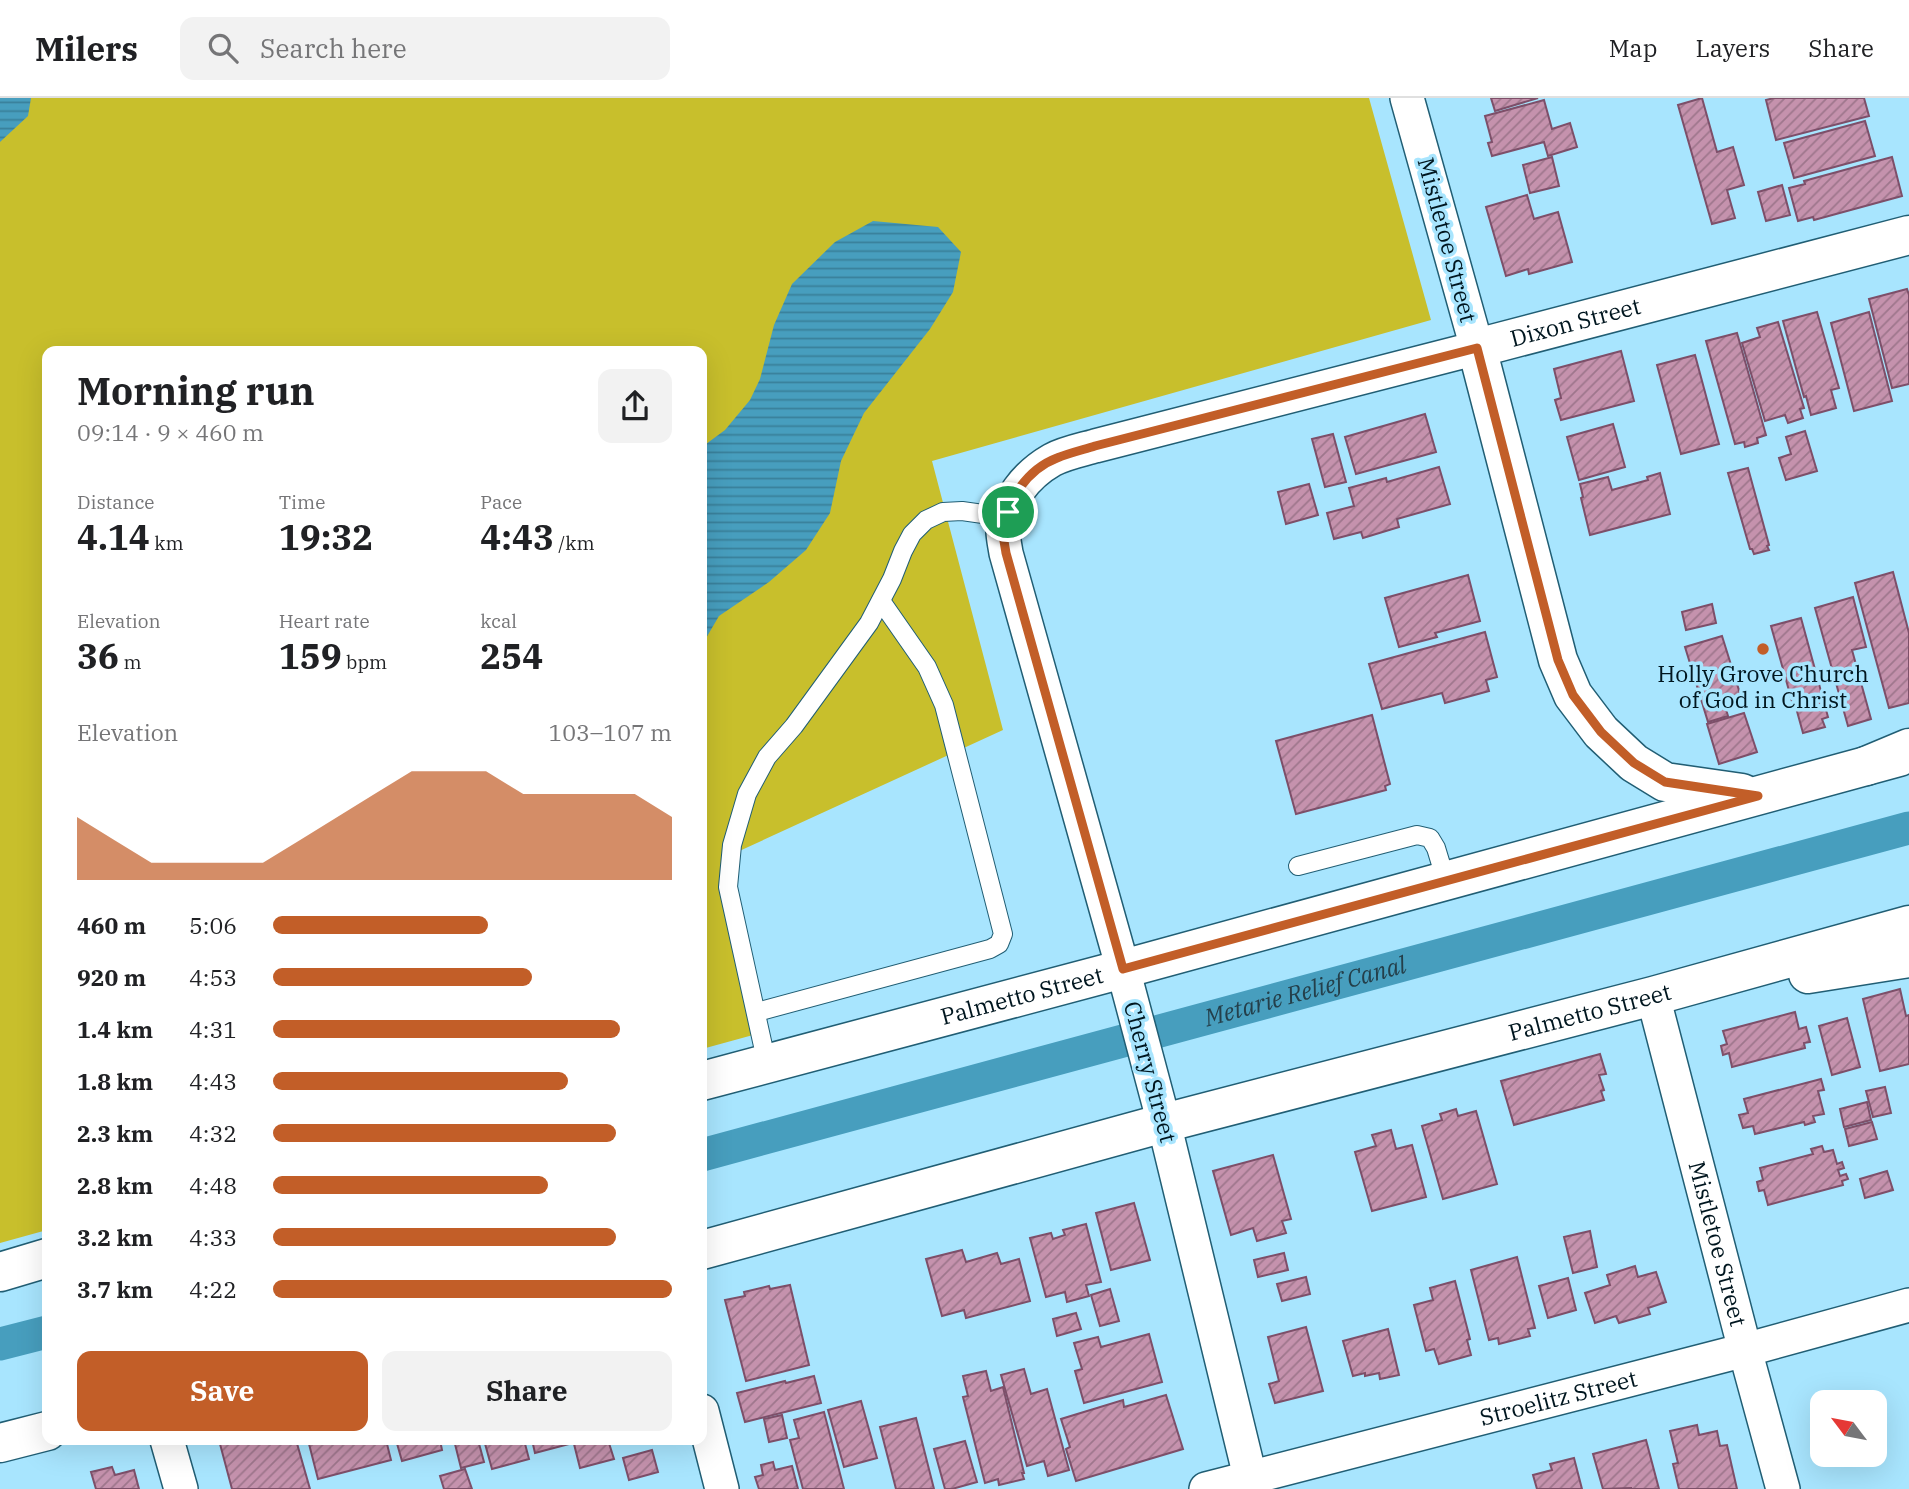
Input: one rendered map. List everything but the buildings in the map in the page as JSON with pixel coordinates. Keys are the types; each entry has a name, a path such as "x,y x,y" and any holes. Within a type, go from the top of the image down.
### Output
{"main road":[{"name":"Dixon Street","path":"1477,348 1909,235"},
{"name":"Mistletoe Street","path":"1477,348 1558,660 1573,695 1601,732 1634,763 1665,782 1758,796"},
{"path":"1866,766 1909,748"},
{"name":"Palmetto Street","path":"707,1080 1127,982 1446,881 1909,754"},
{"name":"Palmetto Street","path":"707,1249 1162,1113 1653,996 1909,925"},
{"path":"1653,996 1909,958"},
{"path":"0,1272 42,1259"},
{"path":"0,1443 42,1432"}],"street":[{"name":"Mistletoe Street","path":"1407,98 1477,348"},
{"name":"Dixon Street","path":"1010,509 1028,479 1055,459 1095,446 1477,348"},
{"name":"Cherry Street","path":"1010,509 1003,533 1006,553 1162,1113 1252,1483"},
{"name":"Mistletoe Street","path":"1653,996 1783,1489"},
{"name":"Stroelitz Street","path":"1206,1489 1252,1483 1909,1304"},
{"path":"707,1430 722,1489"},
{"path":"168,1445 181,1489"}],"lane":[{"path":"767,1064 728,887 732,845 747,794 767,757 794,726 869,624 912,534 926,520 943,512 983,514 1010,509"},
{"path":"757,1012 990,949 999,944 1003,934 944,705 927,667 881,601"},
{"path":"1298,866 1417,835 1430,838 1436,848 1446,881"}],"shaded area":[{"path":"0,98 1369,98 1431,320 932,461 1003,730 724,858 768,1031 707,1048 707,346 42,346 42,1231 0,1243"}],"water":[{"path":"0,98 31,98 28,116 0,142"},
{"path":"873,221 938,227 961,252 953,292 930,329 864,413 841,461 830,513 806,550 769,582 719,616 707,636 707,443 725,430 750,400 760,379 774,325 792,284 835,242"}],"waterway":[{"name":"Metarie Relief Canal","path":"707,1154 1909,828"},
{"name":"Metarie Relief Canal","path":"0,1344 42,1333"}],"place":[{"name":"Holly Grove Church of God in Christ","path":"1763,649"}],"route":[{"path":"1477,348 1558,660 1573,695 1601,732 1634,763 1665,782 1758,796 1123,969 1006,553 1003,533 1008,512 1021,486 1055,459 1095,446 1477,348"}]}
